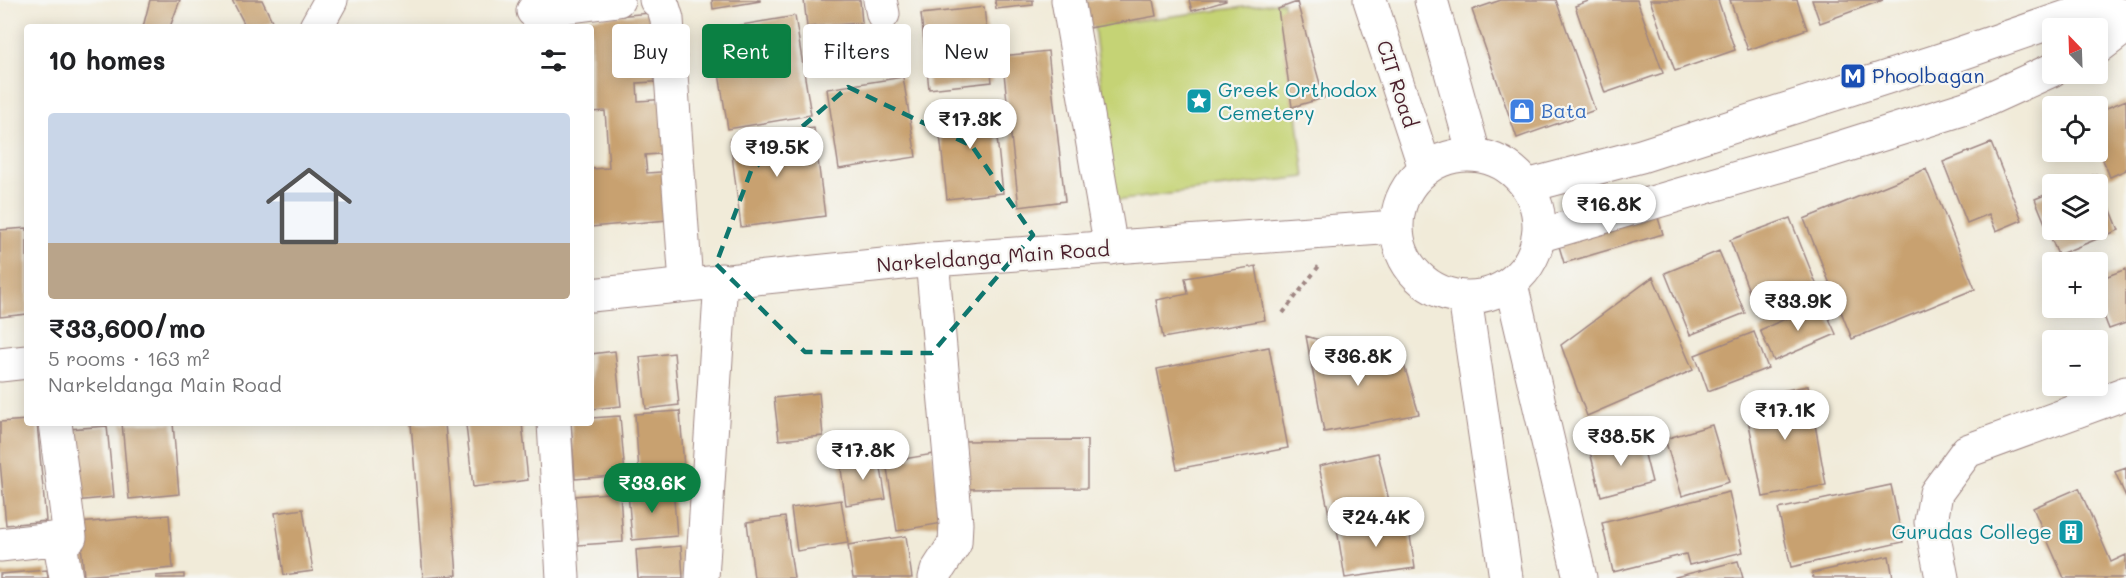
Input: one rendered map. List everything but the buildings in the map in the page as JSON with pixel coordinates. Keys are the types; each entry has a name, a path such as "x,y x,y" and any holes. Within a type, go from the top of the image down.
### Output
{"street":[{"path":"318,24 331,0"},
{"path":"533,11 618,0"},
{"path":"656,0 663,6 667,19 686,284"},
{"path":"1068,0 1111,248"},
{"name":"CIT Road","path":"1370,0 1425,168"},
{"path":"1431,0 1474,154"},
{"path":"1527,186 1641,156 1956,55 2090,9 2126,16"},
{"path":"2108,40 2126,26"},
{"path":"1538,236 1826,152 1964,108 2042,74"},
{"path":"1474,154 1498,160 1521,177 1535,198 1538,236 1534,255 1511,284 1465,298 1441,293 1419,280 1400,252 1395,227 1408,187 1425,168 1449,156 1474,154"},
{"name":"Narkeldanga Main Road","path":"594,295 932,260 1395,227"},
{"path":"932,260 956,523 955,543 935,578"},
{"path":"702,578 721,280"},
{"path":"1511,284 1580,578"},
{"path":"1465,298 1506,578"},
{"path":"0,365 24,362"},
{"path":"1942,578 1931,522 1936,493 1967,451 2126,393"},
{"path":"0,546 70,537 56,426"},
{"path":"554,426 563,578"},
{"path":"59,538 66,578"}],"path":[{"path":"1282,313 1298,292"}],"highlighted area":[{"path":"848,87 972,146 1033,235 932,353 805,352 716,264 751,171"}],"green space":[{"name":"Greek Orthodox Cemetery","path":"1283,2 1305,177 1115,201 1094,26"}],"place":[{"name":"Phoolbagan","path":"1853,76"},
{"name":"Greek Orthodox Cemetery","path":"1199,101"},
{"name":"Bata","path":"1522,111"},
{"name":"Gurudas College","path":"2071,532"}]}
